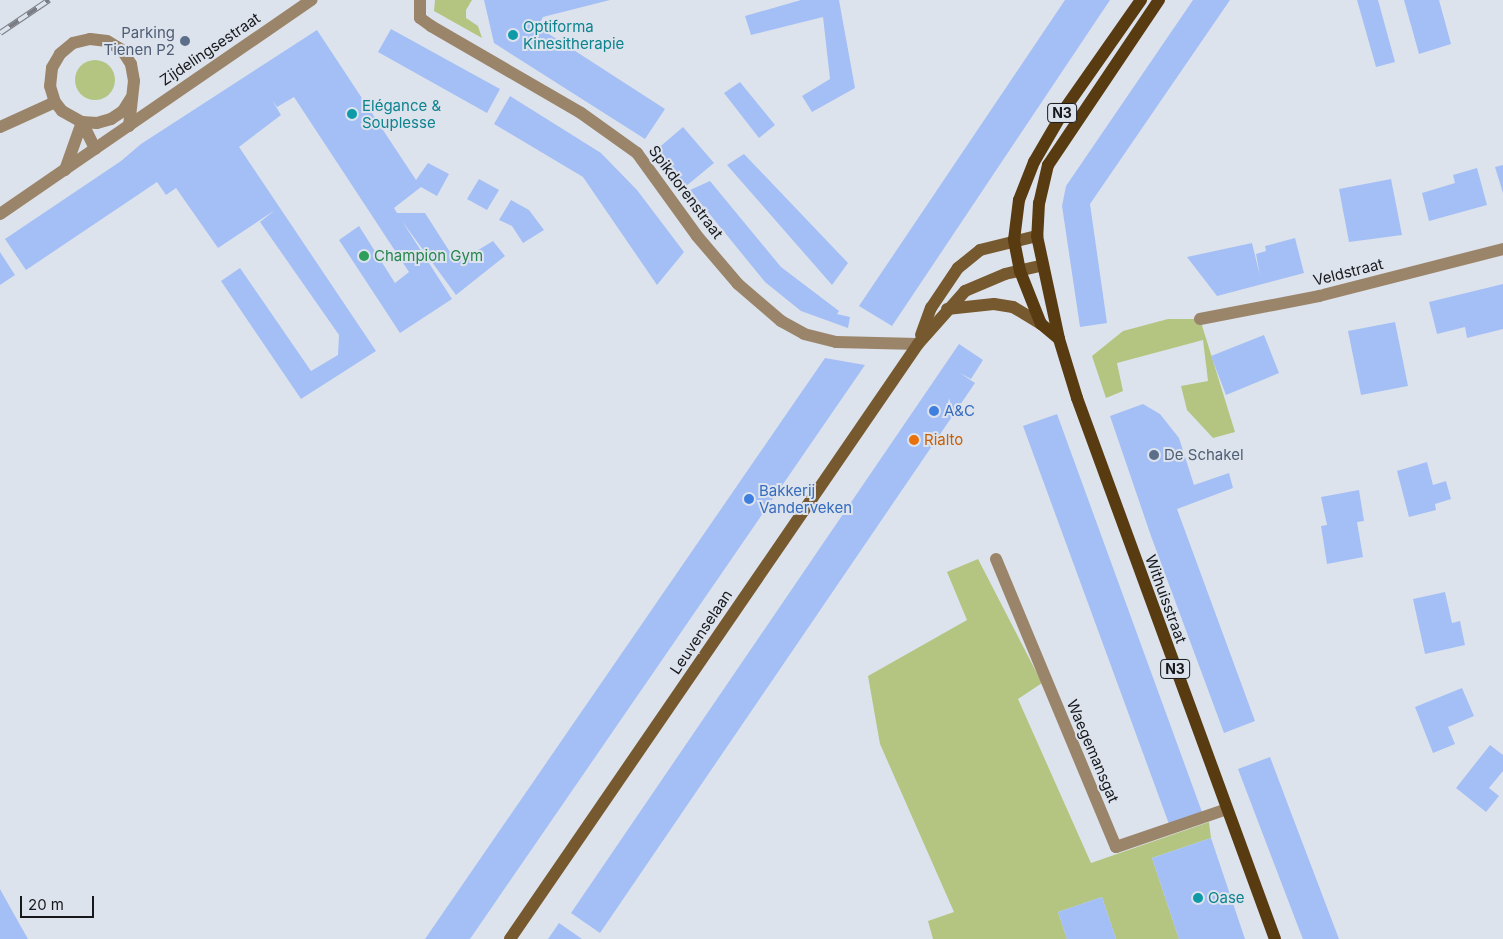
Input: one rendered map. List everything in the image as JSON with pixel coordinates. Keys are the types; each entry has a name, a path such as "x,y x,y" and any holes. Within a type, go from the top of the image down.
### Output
{"main road":[{"name":"N3","path":"1059,339 1041,324 1020,271 1014,240 1019,200 1034,162 1066,107 1141,0"},
{"name":"N3","path":"1044,265 1037,236 1039,203 1048,165 1159,0"},
{"name":"Withuisstraat","path":"1044,265 1059,339 1121,522 1275,939"}],"street":[{"name":"Zijdelingsestraat","path":"0,214 311,0"},
{"name":"Spikdorenstraat","path":"420,0 420,18 431,26 581,113 637,154 697,236 738,284 781,321 804,334 836,342 918,344"},
{"path":"129,126 134,81 131,64 122,50 107,41 90,39 73,43 60,54 52,68 50,86 55,102 62,111 82,122 96,123 111,119 122,110 131,98"},
{"path":"0,127 55,102"},
{"path":"82,122 95,149"},
{"path":"65,170 82,122"},
{"name":"Leuvenselaan","path":"918,344 930,308 958,268 980,250 1014,240 1037,236"},
{"name":"Veldstraat","path":"1200,319 1319,296 1503,249"},
{"name":"Leuvenselaan","path":"510,939 918,344 947,309 965,291 1020,271 1044,265"},
{"path":"947,309 994,304 1012,307 1041,324"},
{"name":"Waegemansgat","path":"996,559 1116,846 1227,809"}],"green space":[{"path":"435,0 472,0 466,10 466,18 478,26 482,38 434,11"},
{"path":"99,60 106,63 112,69 115,80 114,88 106,97 99,100 91,100 84,97 76,88 75,76 78,69 87,61"},
{"path":"1168,319 1200,319 1235,432 1213,438 1187,410 1181,386 1208,381 1203,340 1117,363 1123,391 1106,398 1092,356 1123,331"},
{"path":"978,559 1042,683 1018,699 1091,863 1209,822 1211,838 1152,858 1179,939 1116,939 1102,897 1058,912 1067,939 933,939 928,921 954,912 880,744 868,676 967,620 947,572"}],"building":[{"path":"484,0 610,0 543,17 538,27 665,109 645,139 494,43"},
{"path":"801,0 839,0 855,88 812,112 802,96 830,79 823,17 751,35 745,16"},
{"path":"1065,0 1110,0 892,326 859,306"},
{"path":"1193,0 1230,0 1090,204 1107,323 1080,327 1062,206 1066,186"},
{"path":"1357,0 1378,0 1395,62 1376,67"},
{"path":"1404,0 1439,0 1451,44 1419,54"},
{"path":"391,29 500,89 487,113 378,52"},
{"path":"317,30 416,180 428,163 449,174 437,196 421,187 394,208 397,213 425,213 457,263 493,241 505,256 456,295 402,221 452,299 400,333 339,240 359,226 395,283 409,272 294,97 277,107 272,100 281,115 239,147 376,351 301,399 221,281 240,268 311,371 338,355 339,335 260,222 275,210 218,248 176,188 166,195 157,182 26,270 5,239 121,161 141,144"},
{"path":"740,82 775,125 759,138 724,93"},
{"path":"510,96 601,153 637,190 684,252 657,285 583,177 494,124"},
{"path":"683,127 714,163 685,187 655,151"},
{"path":"744,154 848,263 832,285 727,165"},
{"path":"1503,165 1503,193 1495,167"},
{"path":"1477,168 1487,205 1429,221 1422,193 1455,183 1453,175"},
{"path":"479,179 499,190 487,210 467,199"},
{"path":"1391,179 1402,235 1349,242 1339,189"},
{"path":"710,181 781,267 839,311 837,314 850,317 848,328 801,311 765,282 690,190"},
{"path":"511,200 529,210 544,230 523,243 512,226 499,220"},
{"path":"1295,238 1304,273 1217,296 1187,257 1252,243 1260,276 1256,254 1266,251 1265,246"},
{"path":"0,252 15,275 0,285"},
{"path":"1503,284 1503,329 1467,338 1465,327 1437,334 1429,302"},
{"path":"1395,322 1408,386 1361,395 1348,331"},
{"path":"1264,335 1279,373 1226,395 1211,356"},
{"path":"959,344 983,360 971,379 960,373 975,383 600,933 571,913"},
{"path":"825,358 865,365 470,939 425,939"},
{"path":"1143,404 1160,414 1179,438 1194,485 1229,473 1233,488 1177,509 1255,721 1224,733 1151,536 1110,416"},
{"path":"1057,414 1202,812 1169,824 1023,426"},
{"path":"1427,462 1433,485 1446,481 1451,499 1435,504 1436,510 1409,517 1397,471"},
{"path":"1359,490 1364,521 1357,522 1363,557 1327,564 1321,526 1327,525 1321,497"},
{"path":"1445,592 1452,623 1460,621 1465,645 1425,654 1413,599"},
{"path":"1462,688 1474,716 1448,727 1455,744 1433,753 1415,707"},
{"path":"1490,745 1503,755 1503,771 1489,788 1499,796 1486,812 1456,788"},
{"path":"1270,757 1339,939 1303,939 1238,769"},
{"name":"Oase","path":"1211,838 1245,939 1179,939 1152,858"},
{"path":"0,889 15,916 28,939 0,939"},
{"path":"1102,897 1116,939 1067,939 1058,912"},
{"path":"559,923 582,939 548,939"}],"railway":[{"path":"0,33 49,0"}],"place":[{"name":"Optiforma Kinesitherapie","path":"513,35"},
{"name":"Parking Tienen P2","path":"185,41"},
{"name":"Elégance & Souplesse","path":"352,114"},
{"name":"Champion Gym","path":"364,256"},
{"name":"A&C","path":"934,411"},
{"name":"Rialto","path":"914,440"},
{"name":"De Schakel","path":"1154,455"},
{"name":"Bakkerij Vanderveken","path":"749,499"},
{"name":"Oase","path":"1198,898"}]}
